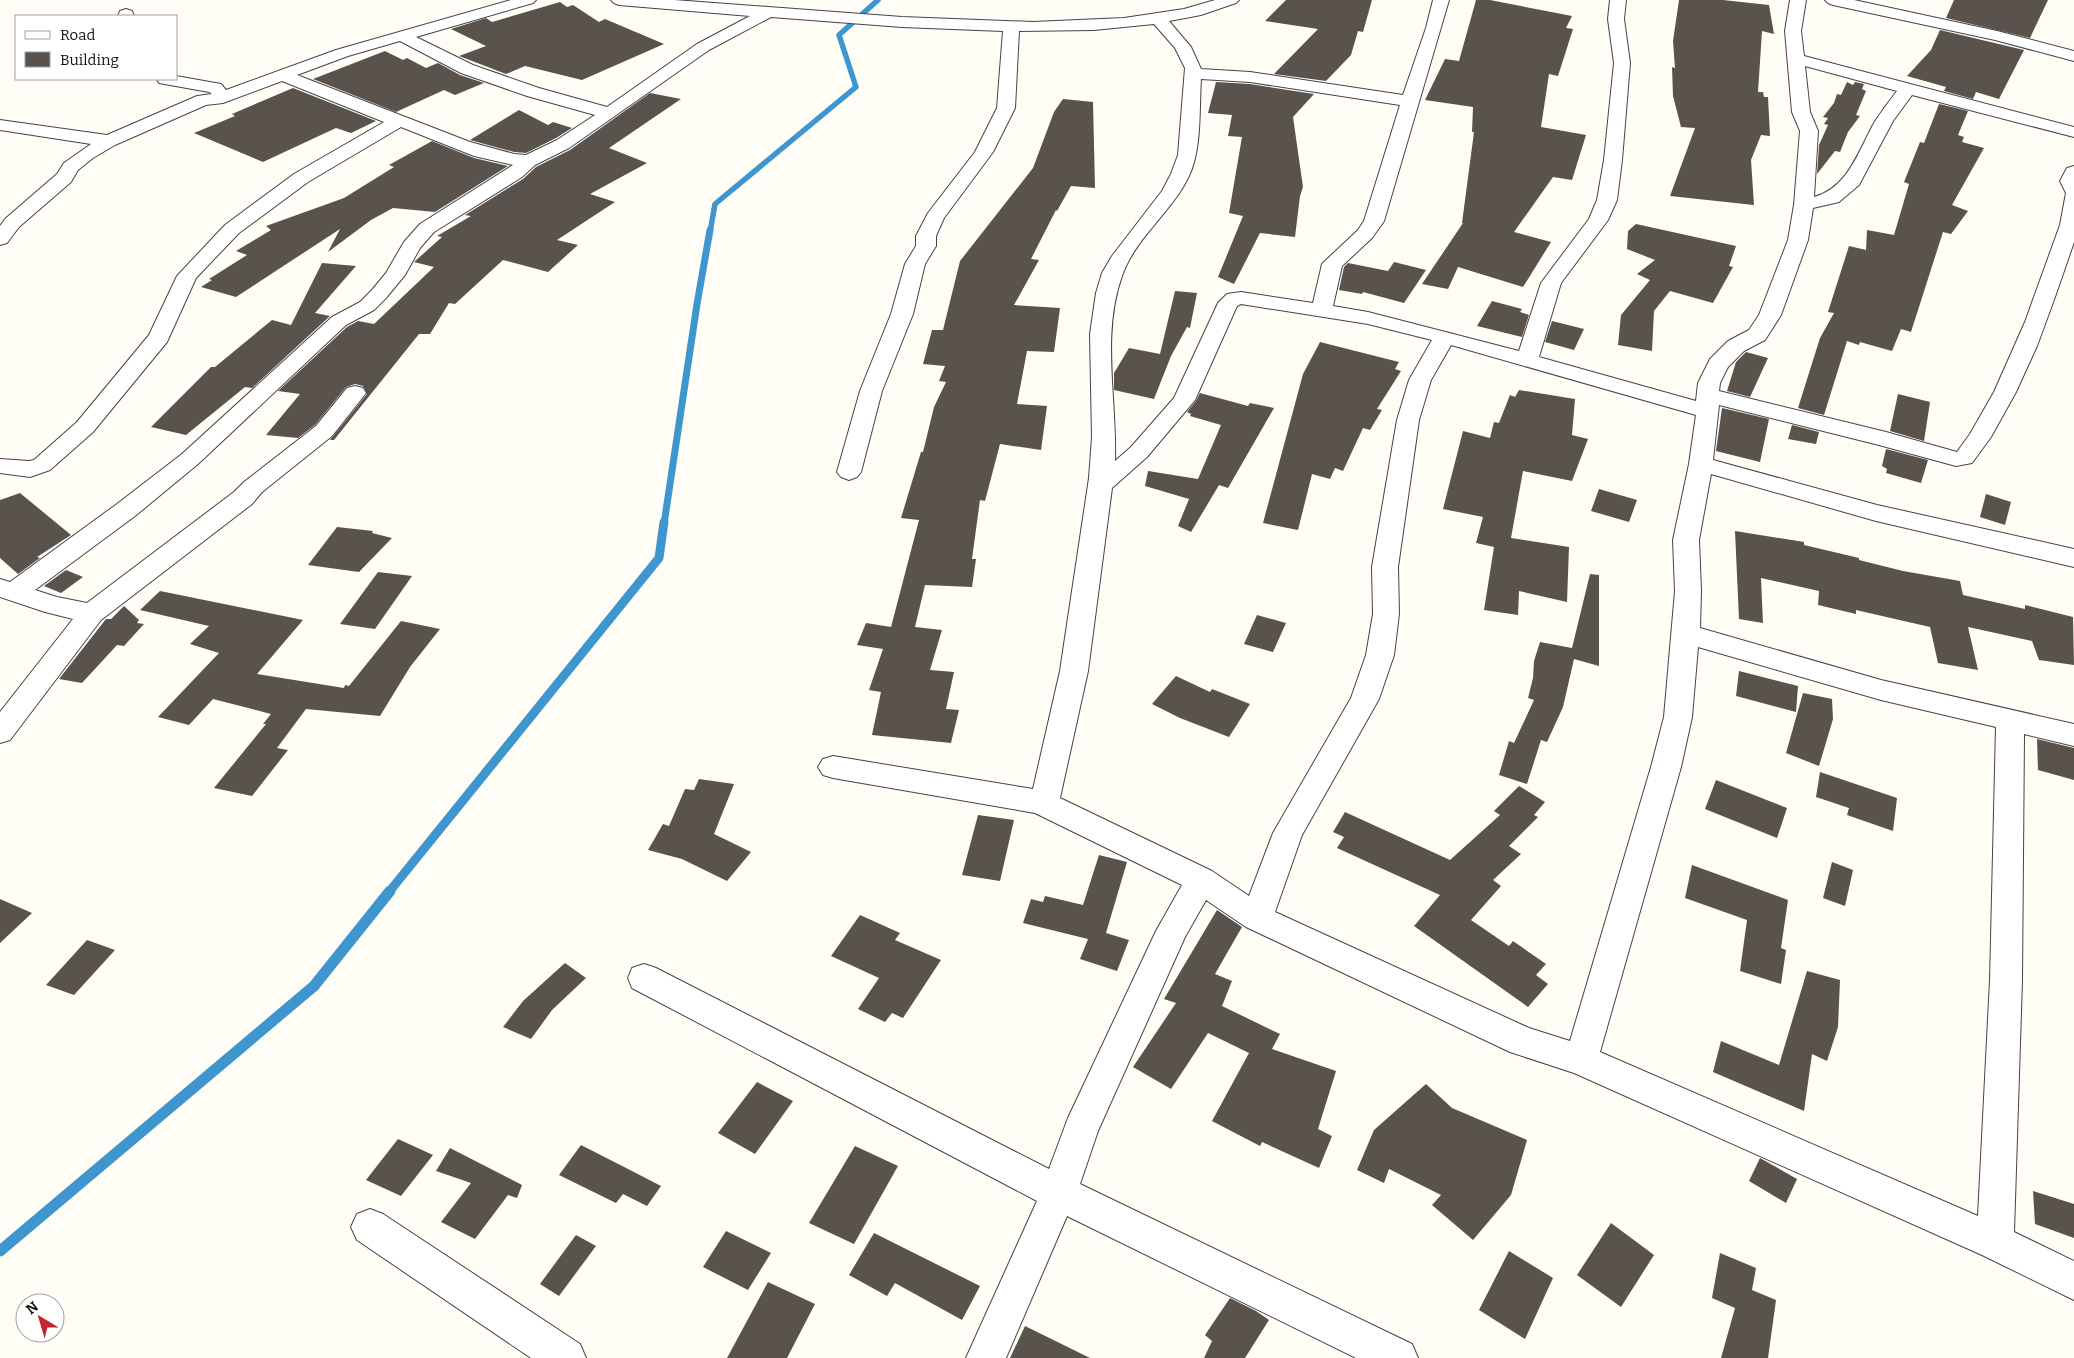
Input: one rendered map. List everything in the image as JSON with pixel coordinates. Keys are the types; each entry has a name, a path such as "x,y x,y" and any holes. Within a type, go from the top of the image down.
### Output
{"street":[{"path":"0,239 12,223 64,178 71,168 109,141 203,100 217,98 342,53 528,0"},
{"path":"619,0 895,22 1075,26 1185,14 1231,0"},
{"path":"1322,311 1332,264 1366,234 1374,221 1441,0"},
{"path":"1527,360 1551,283 1598,220 1607,200 1614,160 1622,62 1616,19 1618,0"},
{"path":"1581,1060 1666,767 1678,717 1688,591 1686,540 1701,464 1709,383 1718,364 1736,346 1757,335 1770,314 1798,240 1804,205 1809,131 1801,112 1793,31 1798,0"},
{"path":"1833,0 1997,36 2074,56"},
{"path":"7,590 112,520 190,459 339,321 367,306 395,275 411,246 427,228 515,173 529,161 563,144 645,89 703,46 769,12"},
{"path":"1044,804 1066,714 1088,580 1103,459 1099,380 1102,322 1106,292 1112,274 1130,243 1173,190 1184,168 1187,155 1193,74 1188,55 1179,40 1158,18"},
{"path":"849,472 871,391 902,314 915,264 926,246 926,236 935,217 976,165 1002,120 1006,108 1010,25"},
{"path":"400,35 467,69 533,92 609,113"},
{"path":"1796,59 2074,132"},
{"path":"1193,74 1250,78 1410,101"},
{"path":"282,75 468,147 507,158 529,161"},
{"path":"171,80 215,88 222,95 217,98"},
{"path":"1804,205 1832,198 1852,181 1884,121 1907,89"},
{"path":"0,466 30,469 42,465 85,427 159,337 187,276 232,229 301,178 400,120"},
{"path":"0,125 109,141"},
{"path":"2074,172 2069,181 2074,190"},
{"path":"1099,487 1139,452 1184,400 1231,300 1241,298 1368,318 1446,337 1527,360 1707,403 1956,459 1964,458 2008,389 2048,288 2073,214 2074,195"},
{"path":"1257,918 1288,833 1365,699 1380,655 1386,614 1385,567 1408,420 1420,380 1446,337"},
{"path":"2,728 92,613 243,498 253,487 324,430 356,393"},
{"path":"1701,464 1876,513 2074,558"},
{"path":"7,590 54,606 92,613"},
{"path":"1686,634 1881,690 2074,735"},
{"path":"1996,1242 2006,980 2010,720"},
{"path":"833,767 1023,798 1044,804 1201,880 1257,918 1522,1040 1581,1060 1996,1242 2074,1282"},
{"path":"986,1358 1059,1193 1085,1122 1172,931 1201,880"},
{"path":"644,978 1059,1193 1398,1358"},
{"path":"370,1227 566,1358"}],"building":[{"path":"1286,0 1372,0 1363,32 1358,31 1351,55 1326,81 1274,74 1318,29 1265,21"},
{"path":"1476,0 1490,0 1572,16 1566,28 1573,29 1558,76 1549,74 1541,127 1586,135 1572,180 1553,177 1514,232 1551,242 1523,287 1458,267 1448,289 1422,284 1463,223 1474,132 1472,132 1473,107 1425,100 1445,59 1459,61"},
{"path":"1679,0 1723,0 1769,5 1774,34 1762,31 1758,92 1763,92 1764,97 1768,97 1770,136 1761,135 1751,160 1754,205 1670,196 1695,128 1681,127 1673,96 1672,67 1675,68 1673,41"},
{"path":"1954,0 2048,0 2030,38 1946,18"},
{"path":"560,2 567,7 573,5 599,22 605,19 664,44 582,80 525,66 506,74 459,56 486,46 451,29 486,18 492,22"},
{"path":"1940,30 2024,50 1999,99 1976,92 1973,99 1944,91 1946,87 1907,76 1931,50"},
{"path":"385,51 403,60 407,58 426,68 438,63 460,75 484,83 455,95 444,90 396,112 313,79"},
{"path":"1216,82 1250,84 1314,94 1293,117 1303,187 1300,196 1295,237 1260,233 1234,284 1218,277 1243,216 1229,213 1242,137 1228,136 1232,115 1208,113"},
{"path":"1847,82 1853,85 1855,82 1864,84 1862,89 1866,91 1856,115 1860,116 1848,132 1840,152 1835,151 1817,174 1819,145 1828,125 1824,124 1828,118 1823,117 1834,103 1837,94 1841,95"},
{"path":"293,88 376,121 351,133 336,128 263,162 194,133 235,116 232,114"},
{"path":"650,93 681,99 609,148 647,163 590,194 615,202 557,240 578,245 548,272 503,260 455,304 449,303 430,334 419,334 334,440 330,440 367,394 363,386 355,384 346,387 315,425 298,438 266,435 300,394 278,391 347,327 358,321 374,324 434,267 414,262 442,237 437,236 471,216 465,215 523,179 536,167 570,150"},
{"path":"1063,99 1093,102 1095,188 1071,186 1056,210 1031,259 1039,260 1014,305 1060,308 1054,352 1027,351 1017,404 1047,406 1041,450 1000,444 985,501 980,500 972,559 976,559 972,587 925,585 915,627 942,630 930,670 954,672 946,709 959,710 951,743 872,735 881,692 869,690 883,649 857,645 866,623 891,627 919,520 901,518 921,452 923,452 934,407 946,382 939,381 945,366 923,364 932,330 943,330 960,261 1033,168 1054,112"},
{"path":"1939,104 1968,111 1958,135 1964,137 1962,142 1984,148 1952,205 1968,211 1951,234 1943,232 1911,332 1901,329 1892,351 1860,342 1859,345 1847,341 1824,415 1798,408 1820,338 1834,313 1828,312 1849,246 1866,250 1867,230 1894,235 1909,184 1904,182 1920,142 1924,143"},
{"path":"519,110 548,125 553,122 572,128 526,153 514,152 470,140"},
{"path":"432,141 474,158 508,166 435,212 393,208 371,220 328,252 340,229 236,297 201,287 212,280 209,279 247,255 236,251 271,230 266,226 344,198 394,167 389,165"},
{"path":"1636,224 1736,246 1729,266 1733,267 1713,303 1670,291 1654,311 1652,351 1618,345 1621,315 1650,280 1637,274 1655,260 1627,249 1628,231"},
{"path":"1394,262 1426,270 1404,303 1363,292 1362,294 1339,290 1344,267 1348,263 1388,271"},
{"path":"322,263 356,266 315,313 330,316 252,388 245,387 186,435 151,427 211,367 215,367 272,320 291,325"},
{"path":"1175,291 1197,293 1190,328 1187,327 1171,356 1154,399 1114,390 1114,373 1129,348 1160,354"},
{"path":"1492,301 1522,309 1520,312 1529,315 1522,337 1477,326"},
{"path":"1552,321 1584,329 1574,350 1545,342"},
{"path":"1320,342 1399,362 1395,369 1401,371 1377,409 1382,410 1370,430 1363,428 1343,471 1335,468 1330,479 1312,474 1298,530 1263,523 1303,374"},
{"path":"1746,352 1768,358 1750,397 1727,391 1736,362"},
{"path":"1519,390 1575,399 1572,435 1588,439 1572,481 1523,471 1511,538 1569,547 1567,602 1519,591 1518,615 1484,610 1494,547 1476,543 1483,517 1443,509 1463,431 1490,438 1494,422 1499,423 1510,395 1515,397"},
{"path":"1200,393 1248,406 1250,403 1274,408 1228,488 1219,485 1191,532 1178,526 1189,499 1145,486 1148,471 1198,479 1221,425 1190,416 1191,414 1187,412"},
{"path":"1898,394 1930,402 1924,441 1890,431"},
{"path":"1722,408 1769,419 1760,462 1716,451"},
{"path":"1792,425 1819,432 1816,444 1788,439"},
{"path":"1886,449 1928,460 1921,483 1886,473 1887,469 1882,466"},
{"path":"1599,489 1637,500 1629,522 1591,511"},
{"path":"20,493 71,535 37,557 40,558 18,574 0,558 0,500"},
{"path":"1986,494 2011,502 2005,525 1980,517"},
{"path":"337,527 373,531 372,533 392,538 359,572 308,565"},
{"path":"1735,531 1804,542 1804,545 1903,571 1960,581 1963,595 2025,609 2025,605 2073,617 2074,665 2039,660 2032,641 1968,627 1978,670 1938,663 1930,627 1856,610 1856,614 1818,605 1819,591 1761,578 1763,623 1739,619"},
{"path":"66,570 83,577 61,593 44,586"},
{"path":"378,572 412,576 375,629 340,624"},
{"path":"1590,574 1599,575 1599,666 1574,659 1563,707 1547,742 1541,740 1527,784 1499,775 1509,741 1514,743 1534,700 1528,698 1533,678 1534,661 1540,642 1572,648"},
{"path":"160,591 303,620 257,674 344,688 345,685 349,686 401,621 440,629 410,667 380,716 306,709 277,748 288,750 252,796 214,788 266,724 263,724 271,714 213,699 189,725 158,717 219,653 190,644 209,626 140,610"},
{"path":"124,606 139,620 137,623 144,624 124,646 117,645 82,683 59,679 106,619 111,619"},
{"path":"1257,615 1286,623 1273,652 1244,644"},
{"path":"1739,671 1798,686 1796,712 1736,696"},
{"path":"1176,676 1210,692 1212,689 1250,704 1229,737 1180,718 1152,704"},
{"path":"1803,693 1832,699 1833,719 1819,766 1786,753"},
{"path":"2037,739 2074,748 2074,780 2038,770"},
{"path":"1820,772 1897,798 1893,831 1847,815 1849,808 1816,797"},
{"path":"699,779 734,784 714,834 751,852 727,881 682,859 648,850 663,824 669,826 685,789 694,790"},
{"path":"1716,780 1787,808 1777,838 1705,809"},
{"path":"1519,786 1545,802 1534,815 1538,817 1509,846 1521,854 1493,880 1501,886 1471,920 1509,946 1513,941 1546,964 1536,975 1548,984 1528,1007 1414,926 1440,895 1337,848 1344,837 1333,832 1345,812 1450,860 1500,815 1494,811"},
{"path":"978,815 1014,820 1000,881 962,875"},
{"path":"1099,855 1127,862 1106,933 1129,940 1117,971 1080,959 1088,939 1023,923 1031,899 1043,902 1045,896 1083,905"},
{"path":"1832,862 1853,870 1845,906 1823,898"},
{"path":"1692,865 1788,900 1781,948 1786,950 1781,984 1740,971 1747,920 1685,898"},
{"path":"0,899 32,913 0,943"},
{"path":"1217,910 1242,927 1215,974 1232,981 1222,1006 1280,1034 1272,1049 1336,1071 1318,1129 1332,1136 1319,1168 1262,1142 1260,1146 1212,1121 1249,1053 1208,1033 1171,1089 1133,1067 1176,1003 1164,999"},
{"path":"860,915 900,933 895,940 941,960 903,1018 892,1013 885,1022 858,1009 879,978 831,956"},
{"path":"87,940 115,950 74,995 46,985"},
{"path":"565,963 586,978 552,1010 531,1039 503,1027 523,1001"},
{"path":"1807,971 1840,980 1838,1027 1827,1061 1812,1054 1804,1111 1713,1072 1721,1041 1779,1065"},
{"path":"757,1082 793,1101 755,1154 718,1133"},
{"path":"1426,1084 1452,1108 1527,1140 1511,1195 1473,1240 1432,1205 1441,1195 1389,1169 1384,1183 1357,1170 1374,1130"},
{"path":"398,1139 433,1155 401,1196 366,1180"},
{"path":"581,1145 661,1186 647,1206 623,1194 616,1203 559,1175"},
{"path":"855,1146 898,1166 854,1244 809,1223"},
{"path":"450,1148 522,1185 517,1198 508,1195 475,1239 441,1222 471,1183 436,1171"},
{"path":"1760,1158 1797,1179 1786,1203 1749,1181"},
{"path":"2033,1191 2074,1204 2074,1238 2035,1224"},
{"path":"1611,1223 1654,1255 1621,1307 1577,1275"},
{"path":"726,1231 771,1253 748,1290 703,1267"},
{"path":"874,1233 980,1286 962,1320 895,1283 887,1296 849,1275"},
{"path":"576,1235 596,1246 559,1296 540,1284"},
{"path":"1509,1251 1553,1278 1525,1339 1479,1310"},
{"path":"1720,1253 1756,1268 1752,1290 1776,1300 1768,1358 1721,1358 1735,1308 1712,1298"},
{"path":"768,1282 815,1304 787,1358 727,1358"},
{"path":"1230,1298 1269,1320 1245,1358 1204,1358 1212,1341 1205,1335"},
{"path":"1025,1326 1090,1358 1010,1358"}],"waterway":[{"path":"710,232 715,204 856,87 839,35 878,0"},
{"path":"664,524 710,230"},
{"path":"389,892 659,558 664,522"},
{"path":"0,1251 314,986 390,891"}]}
